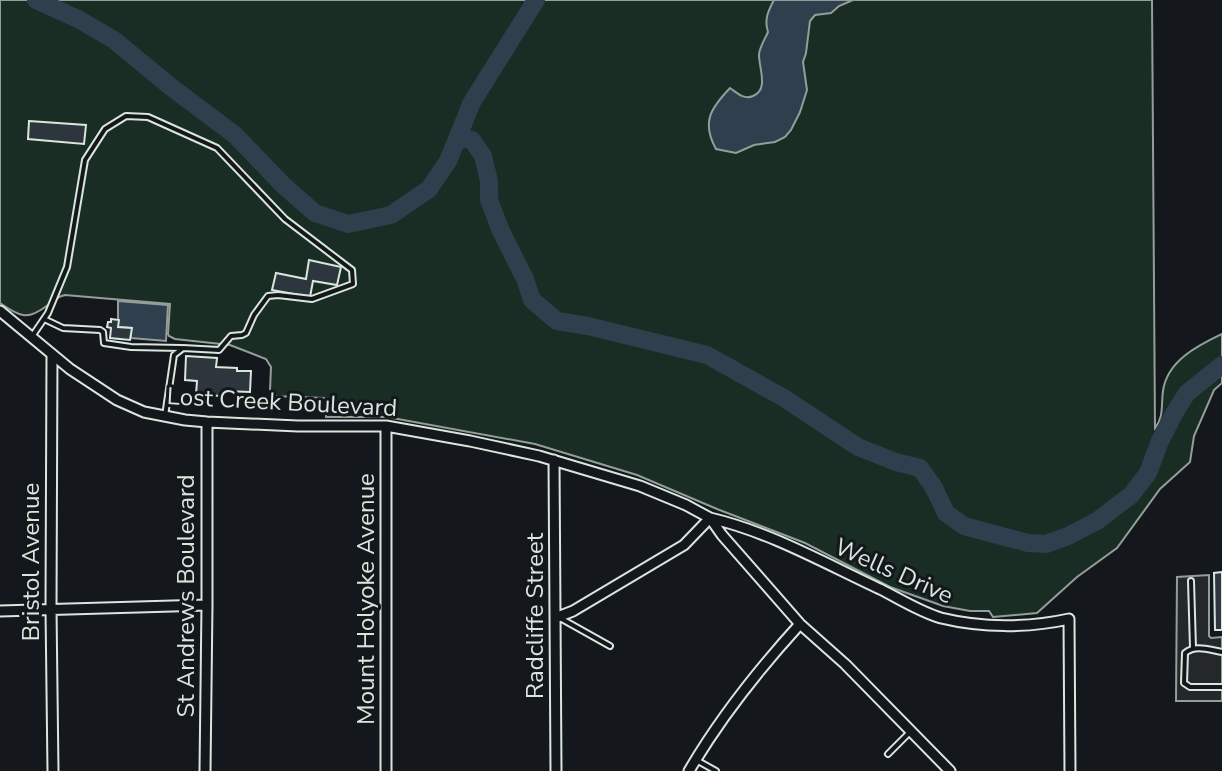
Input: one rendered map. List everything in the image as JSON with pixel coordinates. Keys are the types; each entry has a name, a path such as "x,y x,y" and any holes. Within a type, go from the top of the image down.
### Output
{"street":[{"name":"Lost Creek Boulevard","path":"0,311 70,369 117,400 144,412 207,422 386,426 513,449 668,496 710,518 800,624 845,664 950,771"},
{"name":"Bristol Avenue","path":"52,354 53,771"},
{"name":"St Andrews Boulevard","path":"205,771 207,422"},
{"name":"Mount Holyoke Avenue","path":"386,426 386,771"},
{"name":"Radcliffe Street","path":"554,460 556,771"},
{"path":"556,617 573,611 684,545 710,518"},
{"name":"Wells Drive","path":"710,518 769,536 942,618 1004,626 1069,619 1070,771"},
{"path":"0,611 207,605"},
{"path":"689,771 747,688 800,624"}],"lane":[{"path":"31,337 44,319 67,267 85,160 105,129 126,116 148,117 217,148 285,219 352,270 353,284 312,299 268,296 246,333 231,336 219,350 104,343 100,330 63,328 44,319"},
{"path":"165,417 174,355 183,348"},
{"path":"1191,581 1193,648"},
{"path":"556,617 610,646"},
{"path":"1222,652 1190,648 1185,653 1184,683 1190,687 1222,687"},
{"path":"888,754 911,731"},
{"path":"696,760 716,771"}],"green space":[{"path":"0,0 1152,0 1155,428 1161,415 1163,391 1170,371 1193,349 1222,334 1222,383 1214,390 1194,436 1190,462 1160,489 1117,548 1077,577 1037,613 993,617 989,611 943,606 890,587 805,543 637,475 535,444 387,417 326,417 324,398 273,396 270,391 271,367 266,359 230,345 169,336 170,304 65,295 35,313 24,315 0,303"}],"shaded area":[{"path":"1209,575 1209,636 1222,637 1222,701 1176,701 1177,577"}],"water":[{"path":"774,0 853,0 831,13 815,15 810,21 803,62 807,90 800,112 785,137 736,153 716,149 709,123 718,102 730,88 747,97 761,89 759,52 768,32 767,16"},
{"path":"118,301 168,305 166,341 131,338 131,328 118,327"}],"building":[{"path":"29,121 86,125 84,144 28,139"},
{"path":"309,260 341,267 337,285 313,281 310,297 272,290 276,273 306,279"},
{"path":"111,319 119,320 118,327 132,328 130,340 110,338 111,328 107,327"},
{"path":"186,356 217,358 216,367 251,371 250,392 224,391 224,396 196,395 197,381 185,380"},
{"path":"1222,572 1222,630 1215,630 1214,573"}],"waterway":[{"path":"36,0 114,40 235,135 315,213 348,224 391,215 429,189 448,161 472,102 536,0"},
{"path":"455,144 463,138 472,140 483,156 489,181 489,200 501,231 532,300 557,321 707,355 784,398 858,447 920,468 946,513 964,526 1028,543 1046,544 1097,521 1131,495 1148,473 1160,441 1187,393 1222,365"}]}
